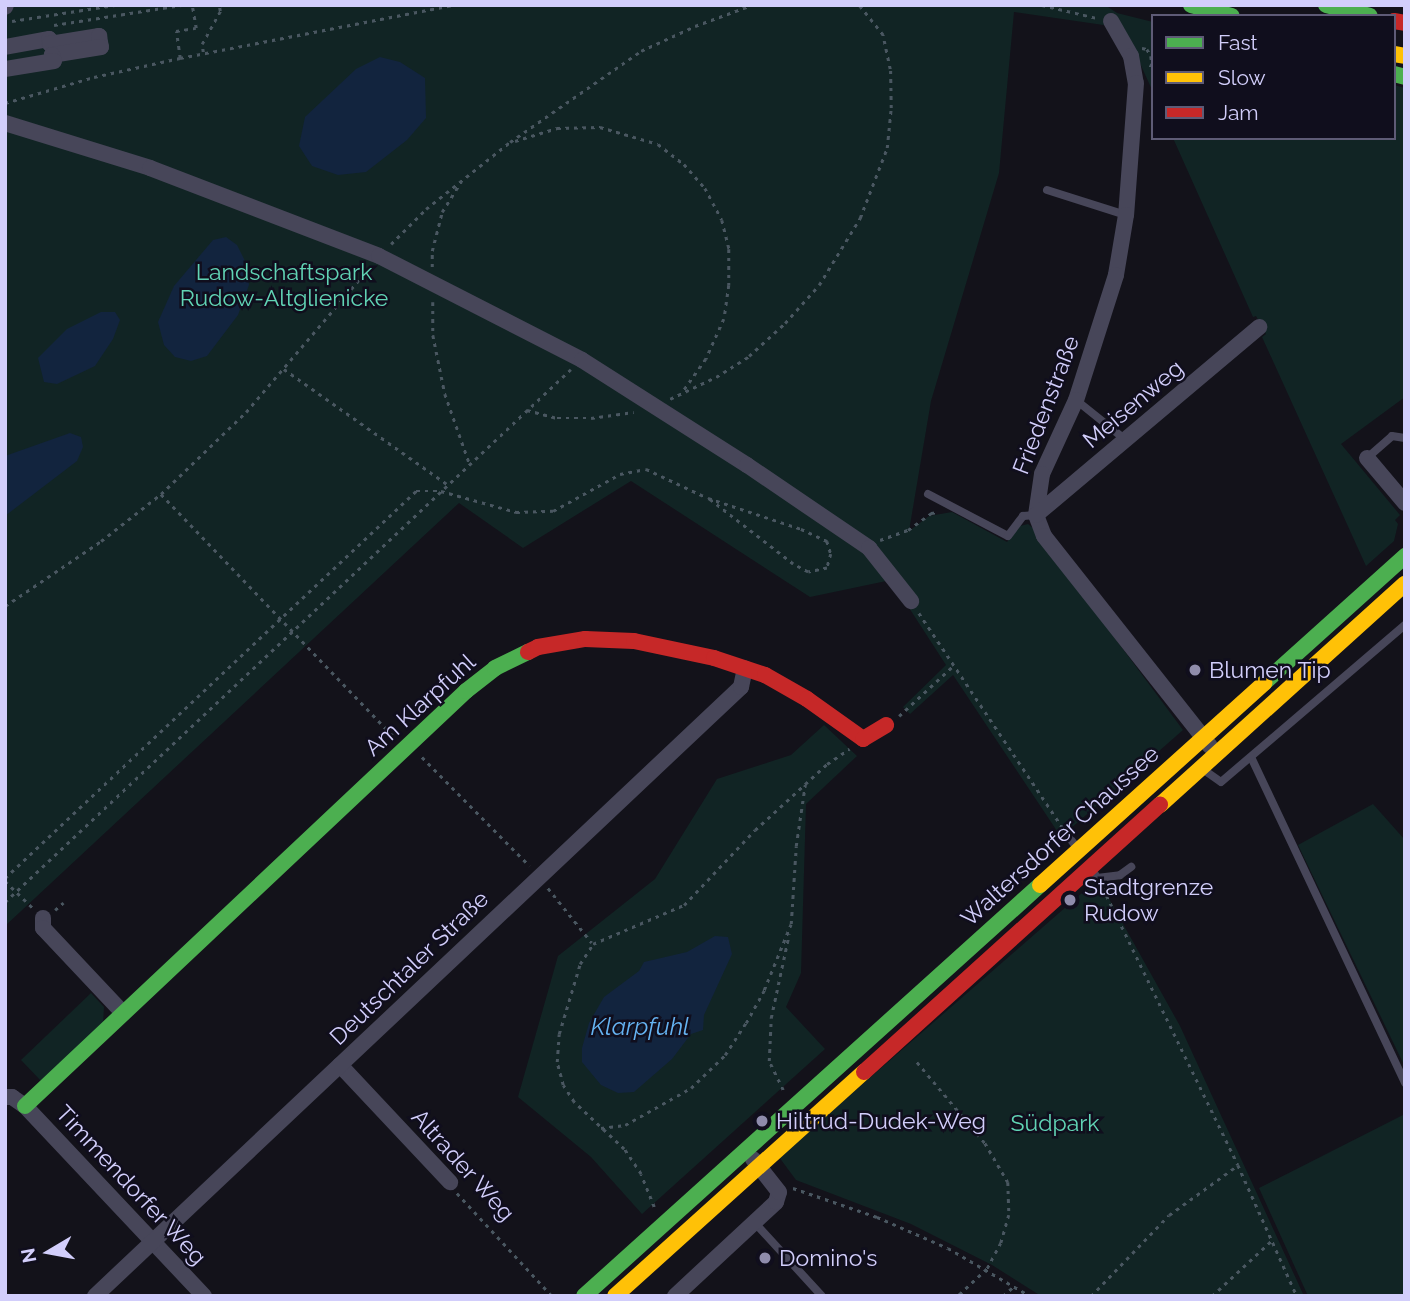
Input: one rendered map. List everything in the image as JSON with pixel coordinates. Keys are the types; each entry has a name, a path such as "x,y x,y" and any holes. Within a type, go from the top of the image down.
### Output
{"main road":[{"path":"1191,5 1225,14"},
{"path":"1326,5 1362,14"},
{"name":"Waltersdorfer Chaussee","path":"584,1296 1405,556"},
{"name":"Waltersdorfer Chaussee","path":"615,1296 758,1165 1094,872 1104,854 1405,584"},
{"name":"Am Klarpfuhl","path":"25,1106 407,746 495,668 538,647 585,639 634,641 745,668 807,699 863,739"},
{"path":"863,739 886,725"}],"street":[{"name":"Friedenstraße","path":"1036,515 1042,474 1076,400 1116,275 1126,215 1136,83 1131,56 1111,21"},
{"path":"5,47 49,39 50,44 99,36 101,47 52,55 54,61 5,69"},
{"path":"5,123 162,172 379,257 582,360 869,548 911,601"},
{"name":"Meisenweg","path":"1036,515 1259,327"},
{"path":"1367,458 1405,503"},
{"path":"1036,515 1044,536 1216,753"},
{"name":"Deutschtaler Straße","path":"95,1296 541,880 741,687 745,668"},
{"path":"43,918 43,928 123,1013"},
{"name":"Altrader Weg","path":"340,1065 450,1182"},
{"path":"5,1097 12,1097 25,1106"},
{"name":"Timmendorfer Weg","path":"25,1106 204,1296"},
{"path":"675,1296 755,1223 784,1190 745,1150"}],"lane":[{"path":"1047,190 1126,215"},
{"path":"1076,400 1126,440"},
{"path":"1367,458 1392,436 1405,438"},
{"path":"928,494 1008,536 1023,516 1036,515"},
{"path":"1200,768 1221,782 1405,625"},
{"path":"1251,757 1405,1083"},
{"path":"1068,835 1104,854"},
{"path":"1094,872 1120,875 1131,867"},
{"path":"755,1223 822,1296"}],"path":[{"path":"5,23 115,5"},
{"path":"46,26 181,5"},
{"path":"180,58 176,31 196,28 192,5"},
{"path":"203,53 202,44 220,11 219,5"},
{"path":"5,103 94,77 180,58 453,5"},
{"path":"5,606 101,541 161,495 221,438 379,257 426,209 510,142 641,51 695,26 752,5"},
{"path":"527,410 557,418 621,416 680,396 749,356 785,323 819,285 860,218 887,148 891,108 890,69 883,35 859,5"},
{"path":"924,5 987,5"},
{"path":"1042,5 1111,21"},
{"path":"510,142 557,128 600,127 658,144 684,164 705,188 722,220 729,249 729,285 724,319 706,359 680,396"},
{"path":"463,180 442,212 432,251 433,335 445,394 470,465"},
{"path":"5,902 582,360"},
{"path":"284,369 448,485"},
{"path":"43,918 5,880 416,491 442,491 516,512 553,512 620,474 646,469 709,498 801,529 827,541 831,554 827,568 808,572 793,564 709,498"},
{"path":"161,495 279,621 477,810 541,880 593,944"},
{"path":"869,548 880,539 908,530 931,513 958,509"},
{"path":"911,601 1068,835"},
{"path":"886,725 910,708 953,666"},
{"path":"654,1207 641,1174 624,1149 574,1102 563,1085 557,1062 559,1034 580,964 593,944 684,905 806,783 863,739"},
{"path":"783,1090 769,1061 771,1018 791,924 796,846 806,783"},
{"path":"1094,872 1238,1165 1297,1296"},
{"path":"601,1128 625,1125 652,1112 691,1088 725,1055 764,990 791,924"},
{"path":"917,1062 985,1143 1008,1182 1009,1215 1001,1243 987,1269 958,1296"},
{"path":"1091,1296 1169,1215 1238,1165"},
{"name":"Altrader Weg","path":"450,1182 552,1296"},
{"path":"784,1190 877,1217 987,1269 1030,1296"},
{"path":"1212,1296 1272,1240"},
{"path":"1003,1296 1014,1286"}],"green space":[{"name":"Landschaftspark Rudow-Altglienicke","path":"5,5 1105,5 1117,13 1151,22 1151,88 1124,28 1014,12 999,173 931,401 909,531 929,516 952,512 1007,542 1020,526 1028,524 1183,730 1061,837 953,675 910,714 903,707 946,665 891,580 810,597 631,481 523,548 459,503 5,926"},
{"path":"1396,86 1405,88 1405,397 1341,444 1400,515 1395,520 1398,524 1394,541 1366,566 1262,337 1266,334 1256,316 1253,317 1174,140 1396,140"},
{"path":"824,725 857,756 806,804 801,973 786,1007 825,1049 642,1214 591,1157 518,1097 558,956 655,879 717,779 791,755"},
{"path":"1373,804 1405,840 1405,1067 1298,845"},
{"name":"Südpark","path":"1098,879 1180,1026 1304,1296 1041,1296 992,1265 911,1224 796,1180 779,1157"},
{"path":"91,993 104,1007 103,1024 42,1082 21,1060"},
{"path":"1405,1114 1405,1296 1308,1296 1259,1188"}],"water":[{"path":"380,57 400,62 425,78 426,118 407,140 366,172 338,175 312,166 299,146 305,117 356,69"},
{"path":"226,237 237,245 246,263 249,285 238,315 207,356 191,361 175,357 164,345 158,322 174,286 213,240"},
{"path":"101,312 115,312 120,320 113,339 95,366 57,384 44,382 38,358 67,329"},
{"path":"70,433 81,437 83,447 77,461 5,516 5,456"},
{"name":"Klarpfuhl","path":"715,936 728,937 732,954 704,1015 703,1030 691,1034 672,1059 634,1092 618,1093 601,1085 582,1062 582,1048 589,1023 604,997 639,971 644,962 687,952"}],"traffic: fast":[{"path":"1191,5 1225,14"},
{"path":"1326,5 1362,14"},
{"path":"1396,75 1405,77"},
{"path":"1264,683 1405,556"},
{"path":"25,1106 466,691 495,668 528,652"},
{"path":"584,1296 1040,885"}],"traffic: slow":[{"path":"1396,54 1405,56"},
{"path":"1160,805 1405,584"},
{"path":"1040,885 1264,683"},
{"path":"615,1296 864,1072"}],"traffic: jam":[{"path":"1396,21 1405,23"},
{"path":"528,652 538,647 585,639 634,641 714,658 765,675 807,699 863,739 886,725"},
{"path":"864,1072 1160,805"}],"place":[{"name":"Blumen Tip","path":"1195,670"},
{"name":"Stadtgrenze Rudow","path":"1070,900"},
{"name":"Hiltrud-Dudek-Weg","path":"762,1121"},
{"name":"Domino's","path":"765,1258"}]}
